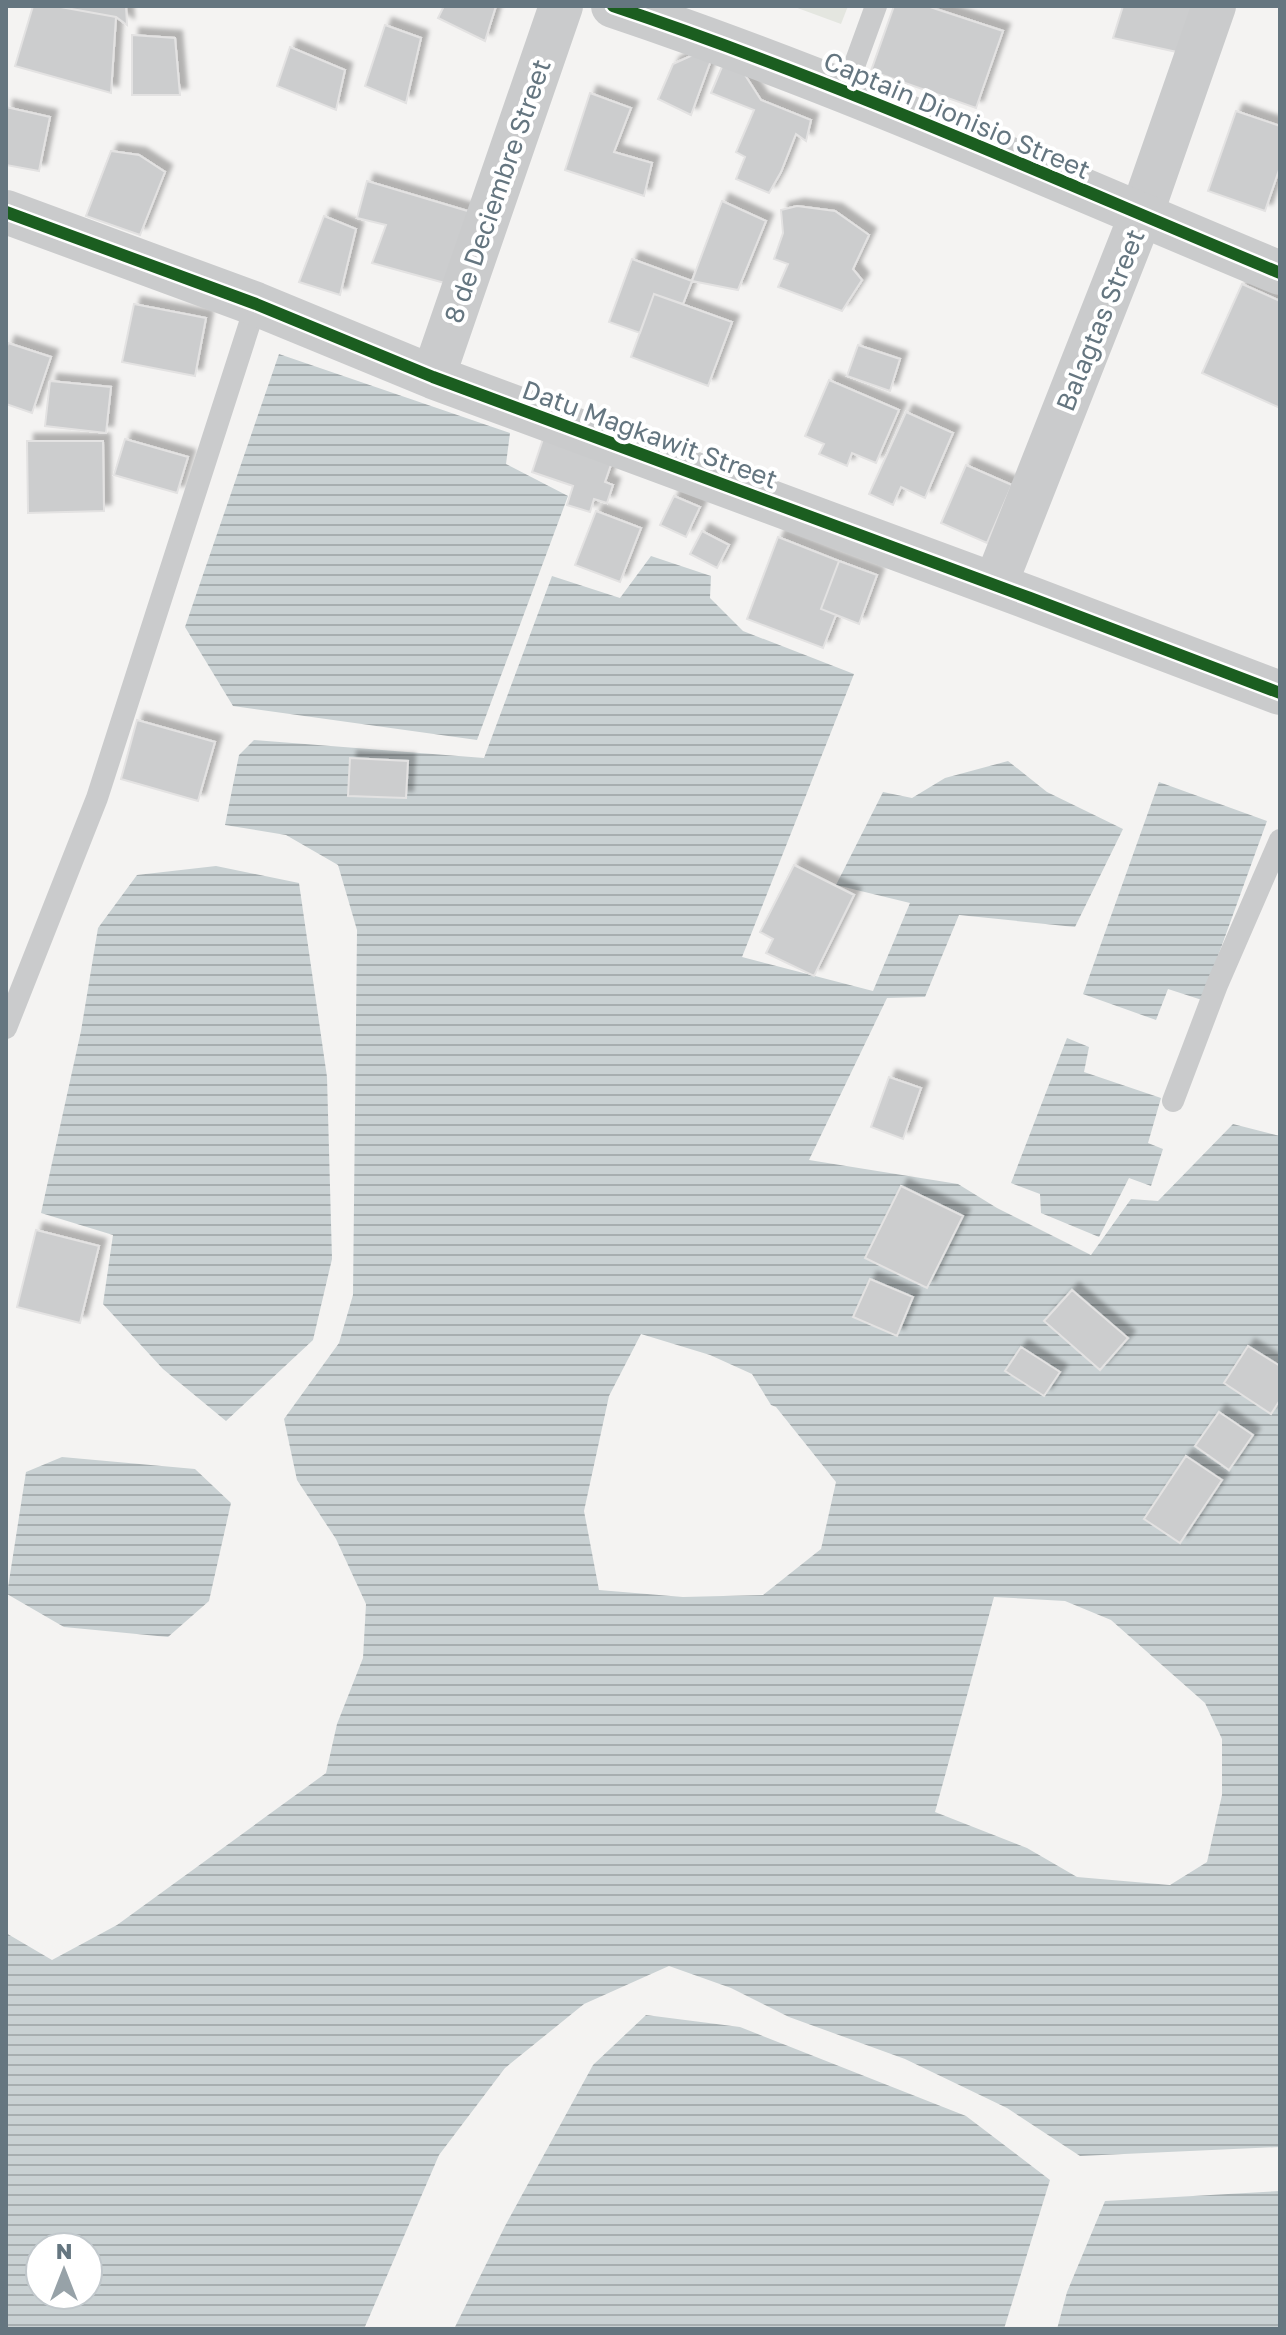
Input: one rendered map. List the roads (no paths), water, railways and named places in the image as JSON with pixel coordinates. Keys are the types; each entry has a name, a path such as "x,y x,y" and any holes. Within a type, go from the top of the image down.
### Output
{"street":[{"name":"8 de Deciembre Street","path":"433,377 561,6"},
{"name":"Captain Dionisio Street","path":"613,6 845,91 1280,273"},
{"name":"Balagtas Street","path":"995,585 1141,215 1214,6"},
{"name":"Datu Magkawit Street","path":"6,212 256,304 433,377 1280,693"}],"lane":[{"path":"845,91 876,6"},
{"path":"6,1028 97,798 256,304"},
{"path":"1173,1101 1217,985 1280,840"}]}
